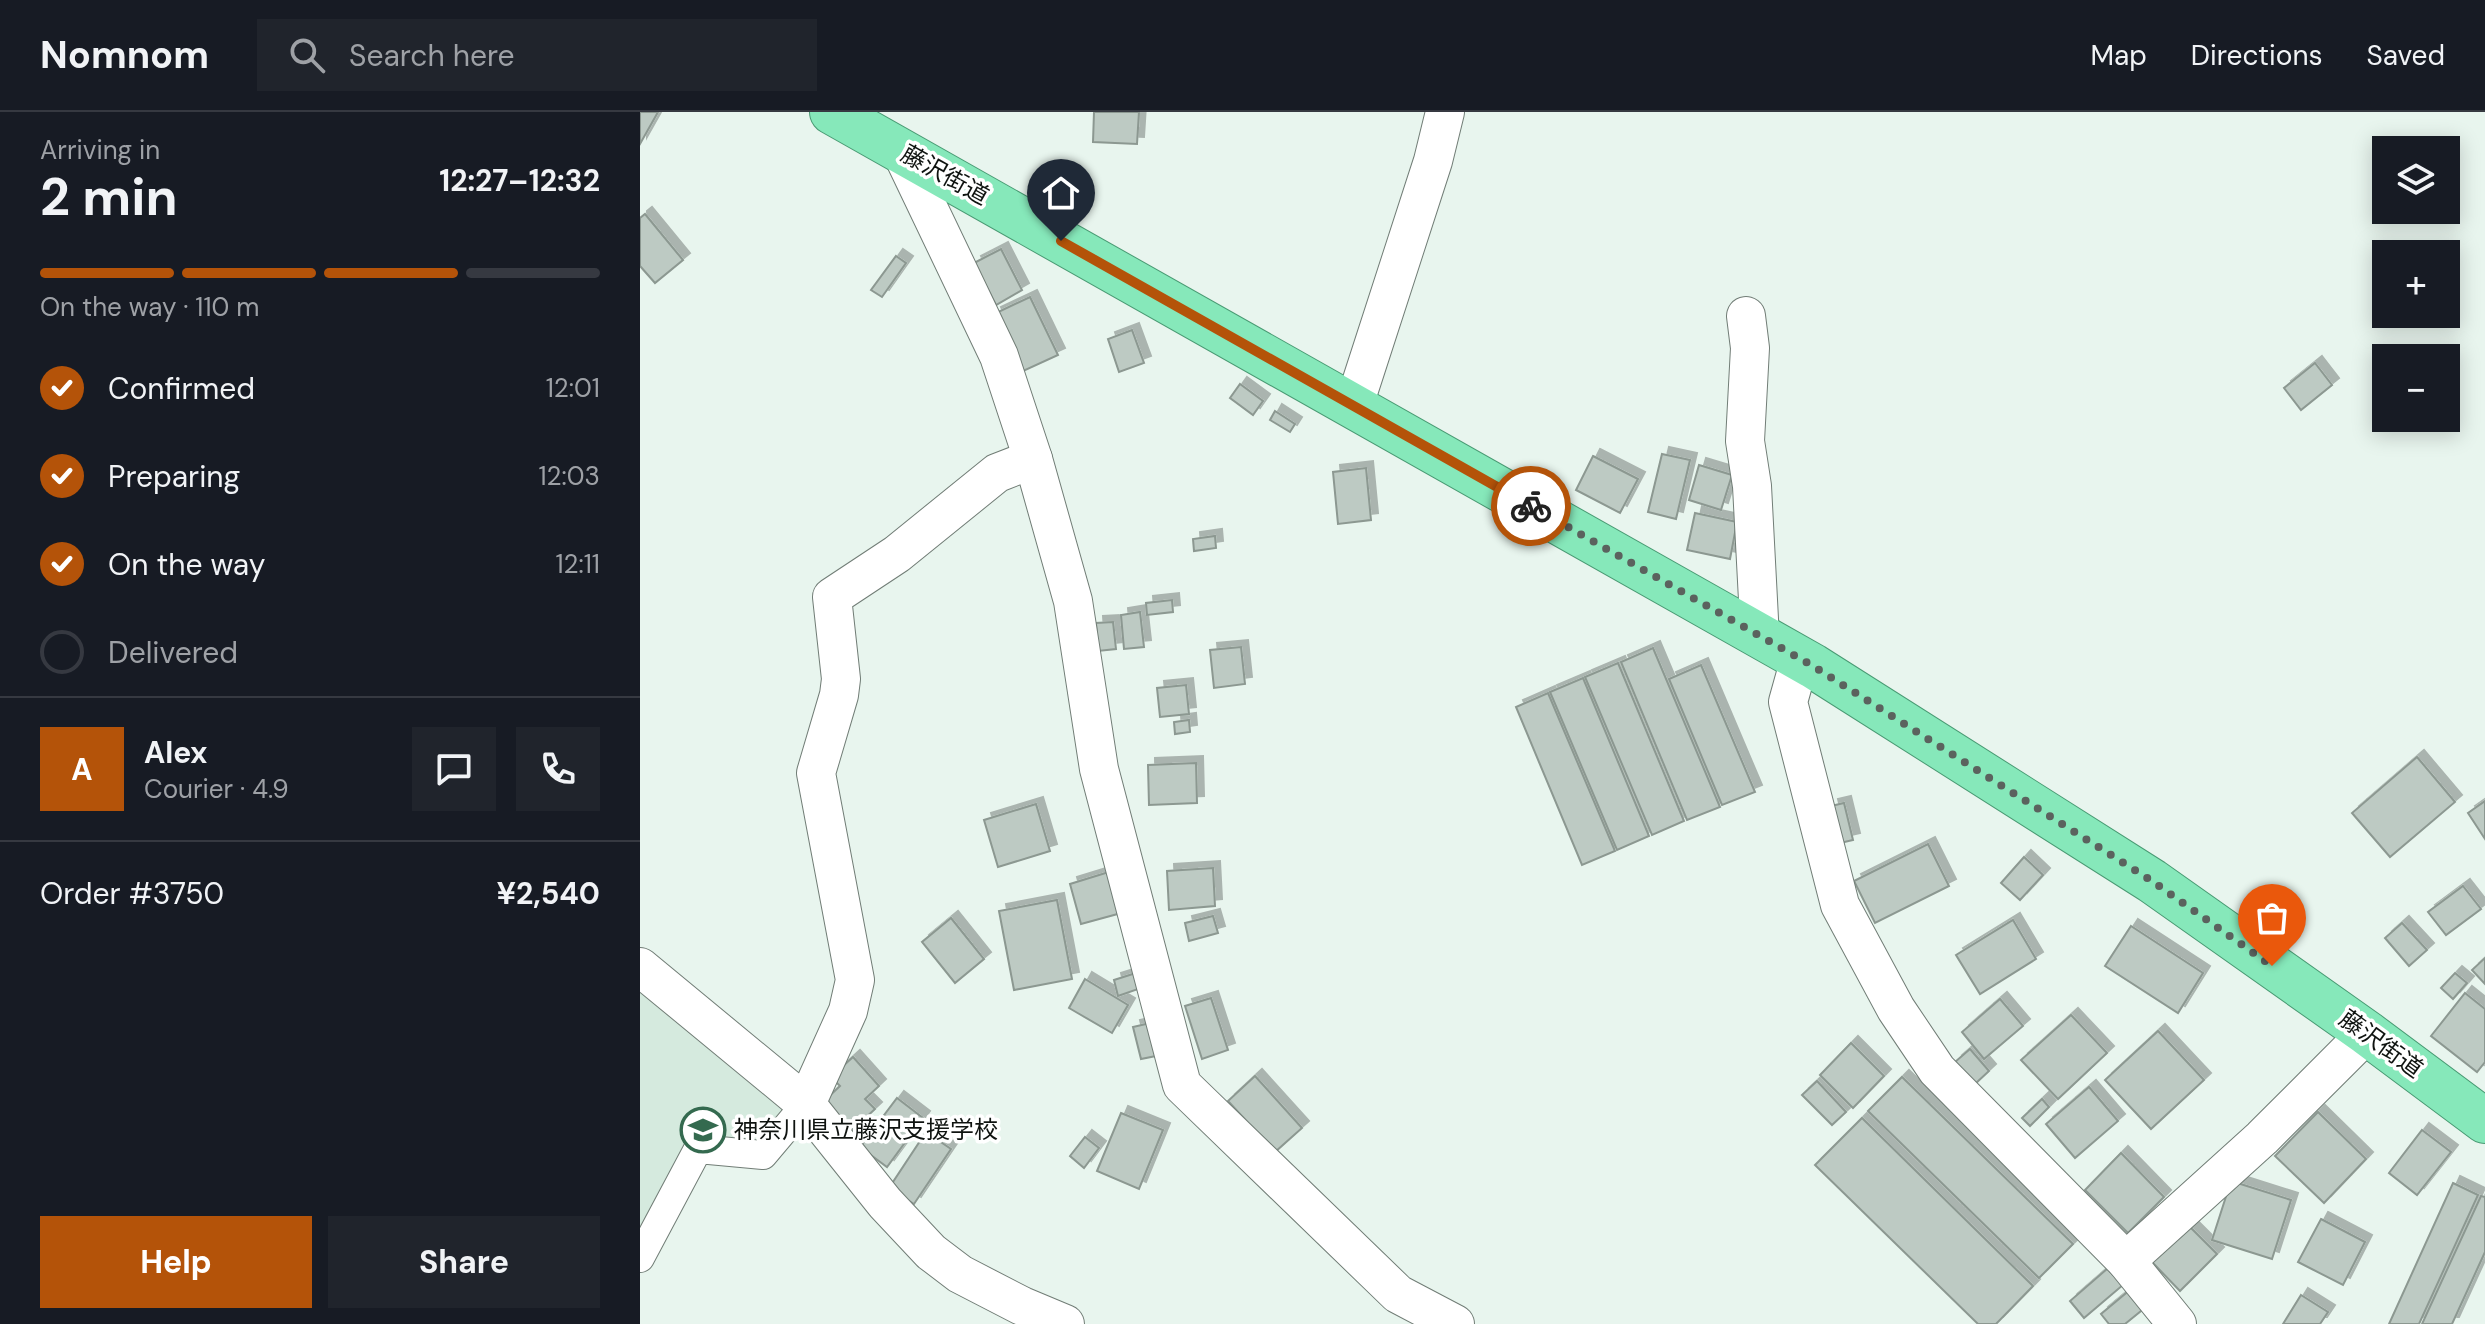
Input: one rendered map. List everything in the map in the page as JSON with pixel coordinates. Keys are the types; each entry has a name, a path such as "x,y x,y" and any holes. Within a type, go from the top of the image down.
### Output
{"highway":[{"name":"藤沢街道","path":"832,112 1800,659 2152,881 2485,1121"}],"street":[{"path":"1354,405 1433,161 1445,112"},
{"path":"901,151 999,356 1033,459 1073,601 1099,769 1182,1085 1398,1294 1455,1324"},
{"path":"1746,316 1750,348 1745,441 1752,486 1760,638"},
{"path":"640,1258 698,1149 763,1155 806,1104 848,1011 855,980 816,773 841,679 832,597 897,554 997,473 1033,459"},
{"path":"1800,659 1788,702 1840,905 1889,996 1937,1070 2126,1261 2177,1324"},
{"path":"640,967 806,1104 885,1203 931,1252 960,1274 1065,1324"},
{"path":"2126,1261 2262,1138 2367,1033"}],"shaded area":[{"name":"神奈川県立藤沢支援学校","path":"640,990 791,1106 733,1161 681,1155 640,1239"}],"building":[{"path":"640,112 658,112 640,144"},
{"path":"1094,112 1139,112 1137,144 1093,142"},
{"path":"645,214 683,260 655,283 640,266 640,218"},
{"path":"1001,249 1022,290 996,305 974,263"},
{"path":"896,256 906,263 882,297 871,290"},
{"path":"1030,297 1058,355 1021,372 994,314"},
{"path":"1132,330 1144,363 1119,372 1108,339"},
{"path":"2315,363 2332,385 2301,410 2284,388"},
{"path":"1240,384 1263,401 1253,415 1230,398"},
{"path":"1275,411 1295,424 1290,432 1270,420"},
{"path":"1662,454 1690,460 1676,519 1648,512"},
{"path":"1593,456 1638,479 1620,513 1576,490"},
{"path":"1699,465 1732,475 1721,510 1689,500"},
{"path":"1366,468 1371,520 1338,524 1333,472"},
{"path":"1695,513 1737,522 1730,559 1687,550"},
{"path":"1215,536 1216,548 1194,551 1193,539"},
{"path":"1172,600 1173,612 1147,615 1146,603"},
{"path":"1140,612 1144,647 1124,649 1121,615"},
{"path":"1113,622 1116,649 1098,651 1096,623"},
{"path":"1241,647 1245,684 1214,688 1210,650"},
{"path":"1653,648 1720,807 1687,820 1621,662"},
{"path":"1618,663 1684,821 1652,835 1585,677"},
{"path":"1701,665 1755,792 1722,805 1669,679"},
{"path":"1583,678 1649,836 1617,850 1550,692"},
{"path":"1186,685 1189,714 1160,717 1157,688"},
{"path":"1548,693 1615,851 1582,865 1516,707"},
{"path":"1189,720 1190,732 1175,734 1174,722"},
{"path":"2417,757 2455,802 2390,857 2352,813"},
{"path":"1196,763 1197,803 1149,805 1148,765"},
{"path":"2485,801 2485,839 2468,813"},
{"path":"1844,803 1853,840 1840,843 1831,806"},
{"path":"1036,804 1050,851 998,867 984,820"},
{"path":"1928,844 1949,886 1875,923 1854,881"},
{"path":"2024,857 2043,875 2020,900 2001,883"},
{"path":"1213,868 1215,906 1169,910 1167,871"},
{"path":"1112,871 1125,912 1081,924 1070,884"},
{"path":"2463,886 2481,909 2446,935 2428,912"},
{"path":"1057,900 1072,979 1014,990 999,911"},
{"path":"1213,916 1218,933 1189,941 1185,923"},
{"path":"951,918 984,959 955,983 922,942"},
{"path":"2013,920 2036,959 1980,994 1956,955"},
{"path":"2402,923 2427,950 2409,966 2385,938"},
{"path":"2131,926 2203,973 2178,1013 2105,966"},
{"path":"2485,958 2485,984 2472,970"},
{"path":"1139,972 1144,987 1118,996 1114,980"},
{"path":"2455,973 2467,983 2453,999 2441,988"},
{"path":"1085,979 1128,1005 1112,1033 1069,1008"},
{"path":"2465,993 2485,1009 2485,1062 2477,1072 2431,1036"},
{"path":"1211,998 1228,1050 1202,1059 1185,1006"},
{"path":"2000,999 2023,1026 1984,1059 1962,1032"},
{"path":"2071,1015 2107,1053 2058,1099 2021,1060"},
{"path":"1159,1021 1166,1054 1141,1059 1133,1027"},
{"path":"2158,1031 2204,1080 2151,1129 2105,1080"},
{"path":"1851,1043 1884,1076 1853,1108 1820,1075"},
{"path":"1970,1049 1989,1071 1975,1084 1955,1062"},
{"path":"853,1057 879,1086 865,1099 875,1109 849,1133 822,1103 840,1086 831,1077"},
{"path":"1255,1076 1302,1128 1275,1152 1228,1101"},
{"path":"1902,1077 2073,1244 2039,1278 1868,1111"},
{"path":"1817,1081 1846,1112 1832,1125 1802,1095"},
{"path":"2089,1087 2118,1121 2075,1158 2046,1124"},
{"path":"897,1098 923,1118 887,1167 860,1147"},
{"path":"2042,1099 2049,1107 2030,1126 2022,1118"},
{"path":"2318,1112 2366,1159 2324,1203 2275,1156"},
{"path":"1121,1113 1163,1130 1139,1189 1097,1171"},
{"path":"1862,1118 2033,1286 1996,1324 1978,1324 1815,1165"},
{"path":"2422,1130 2451,1152 2417,1195 2389,1173"},
{"path":"926,1132 951,1149 914,1204 889,1188"},
{"path":"1085,1137 1099,1148 1084,1168 1070,1156"},
{"path":"2121,1153 2164,1197 2128,1233 2085,1190"},
{"path":"2231,1181 2291,1200 2272,1259 2212,1240"},
{"path":"2453,1183 2478,1195 2419,1324 2389,1324"},
{"path":"2481,1196 2485,1197 2485,1252 2452,1324 2422,1324"},
{"path":"2321,1219 2365,1242 2343,1285 2298,1262"},
{"path":"2190,1227 2217,1254 2180,1291 2152,1262"},
{"path":"2115,1262 2130,1279 2084,1318 2070,1301"},
{"path":"2137,1284 2152,1302 2125,1324 2109,1324 2101,1314"},
{"path":"2301,1295 2328,1312 2320,1324 2283,1324"}],"way so far":[{"path":"1531,506 1813,666 2152,881 2272,966"}],"place":[{"name":"神奈川県立藤沢支援学校","path":"703,1130"}],"route":[{"path":"1061,241 1531,506"}]}
